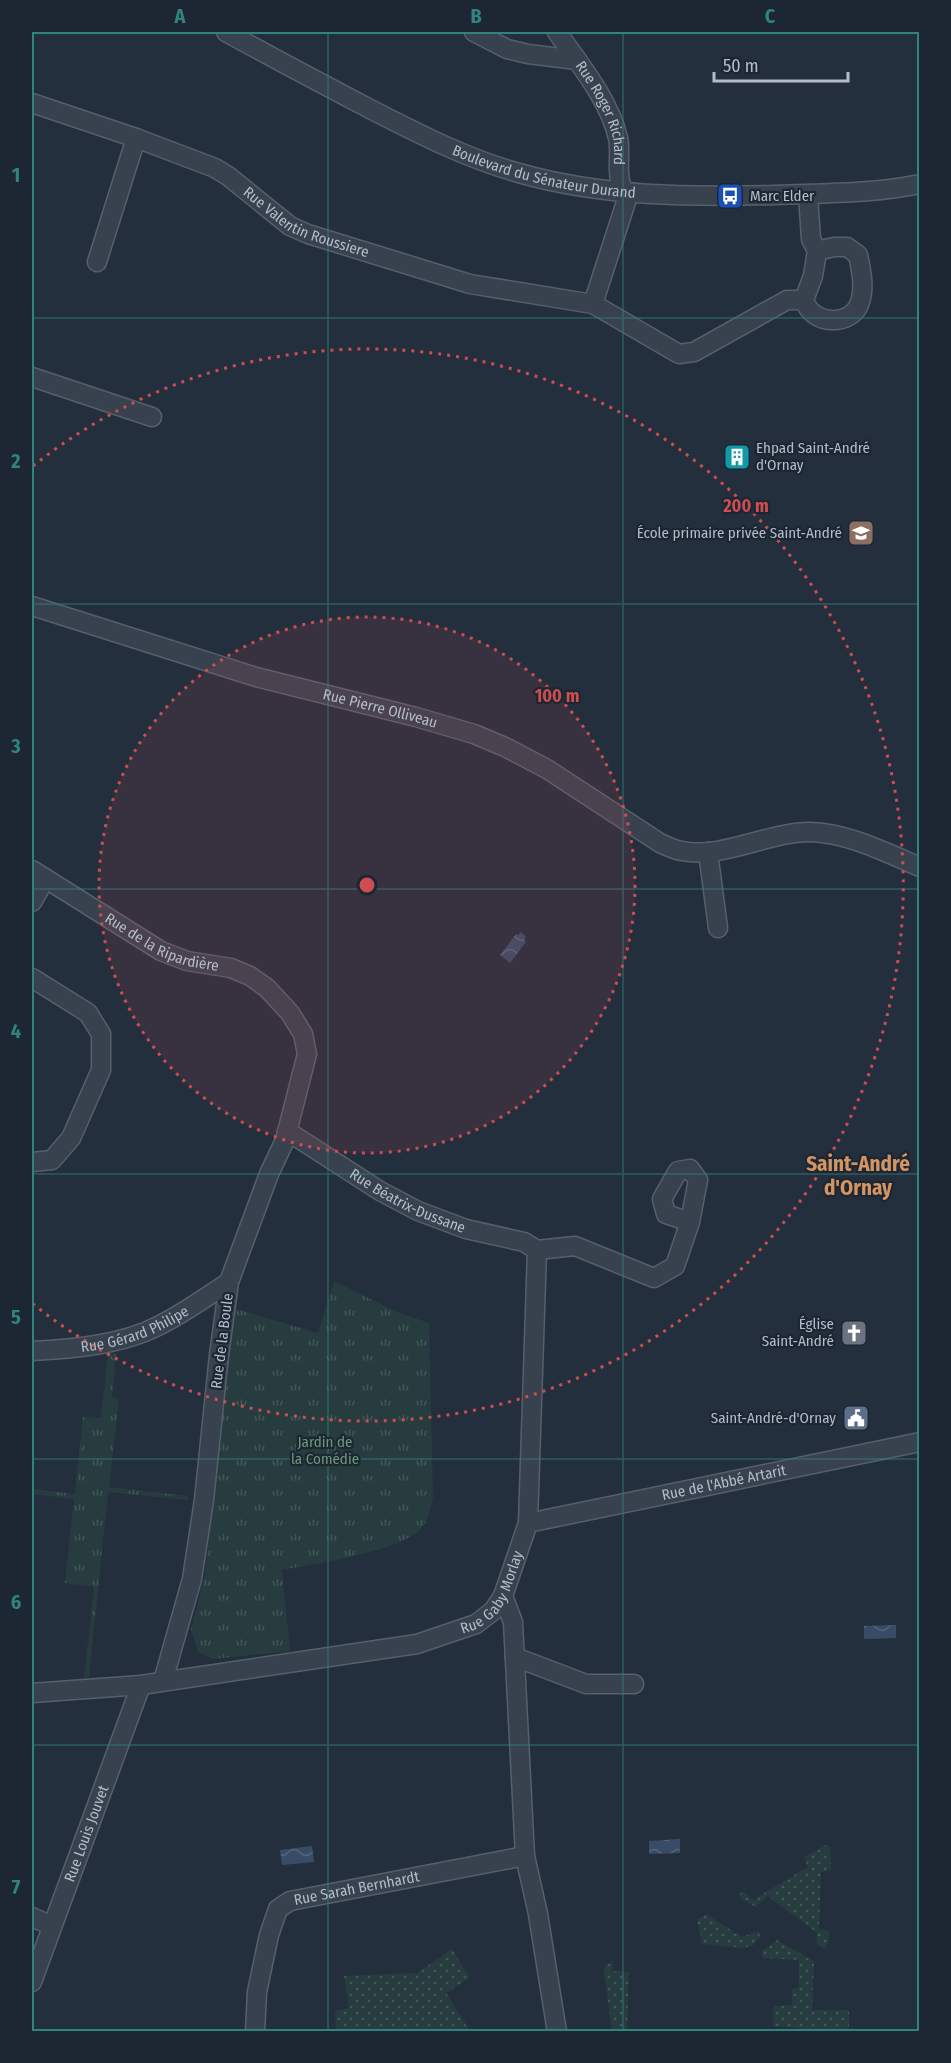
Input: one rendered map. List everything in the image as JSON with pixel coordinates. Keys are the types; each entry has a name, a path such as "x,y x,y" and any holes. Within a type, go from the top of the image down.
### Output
{"street":[{"name":"Boulevard du Sénateur Durand","path":"226,32 443,146 519,173 625,193 705,197 808,195 889,190 920,184"},
{"path":"474,32 507,49 577,60"},
{"name":"Rue Roger Richard","path":"558,32 613,120 618,139 620,181 625,193 626,202 592,304"},
{"name":"Rue Valentin Roussiere","path":"32,103 136,138 214,168 228,176 290,226 308,234 470,284 592,304"},
{"path":"97,262 136,138"},
{"name":"Boulevard du Sénateur Durand","path":"889,190 920,194"},
{"path":"808,195 811,239 817,251 813,276 804,300 807,310 819,319 834,320 851,315 860,302 862,274 858,255 846,247 817,251"},
{"path":"592,304 679,354 694,351 787,300 804,300"},
{"path":"32,377 152,417"},
{"name":"Rue Pierre Olliveau","path":"32,606 256,677 405,714 474,734 547,769 660,843 680,851 708,852 810,832 860,842 920,867"},
{"path":"708,852 718,928"},
{"path":"32,902 38,874"},
{"name":"Rue de la Ripardière","path":"38,874 161,951 187,961 231,968 250,976 267,988 290,1012"},
{"path":"32,978 88,1013 101,1034 100,1070 71,1138 52,1160 32,1162"},
{"name":"Rue de la Boule","path":"163,1681 192,1579 204,1500 229,1282 269,1173 285,1140 307,1054 303,1034 290,1012"},
{"name":"Rue Béatrix-Dussane","path":"287,1131 380,1191 418,1211 466,1229 524,1242 537,1250"},
{"path":"537,1250 575,1246 654,1278 675,1266 690,1222"},
{"name":"Rue Gaby Morlay","path":"163,1681 417,1644 476,1624 493,1611 503,1596 528,1523 537,1250"},
{"name":"Rue Gérard Philipe","path":"32,1351 112,1342 157,1327 229,1282"},
{"name":"Rue de l'Abbé Artarit","path":"528,1523 920,1442"},
{"path":"503,1596 513,1622 525,1856 538,1914 557,2031"},
{"path":"515,1657 586,1684 634,1684"},
{"path":"32,1693 141,1685 163,1681"},
{"name":"Rue Louis Jouvet","path":"32,1982 141,1685"},
{"name":"Rue Sarah Bernhardt","path":"255,2031 257,1992 269,1935 278,1910 290,1901 525,1856"},
{"path":"32,1917 52,1926"}],"green space":[{"name":"Jardin de la Comédie","path":"334,1281 397,1312 429,1323 433,1498 428,1515 424,1525 414,1534 399,1542 359,1555 282,1570 290,1651 213,1659 198,1652 191,1630 205,1575 236,1309 318,1333"},
{"path":"116,1353 112,1397 119,1399 109,1487 188,1496 188,1500 108,1492 89,1677 84,1678 94,1587 65,1583 74,1499 32,1494 32,1489 75,1494 83,1417 101,1418 108,1354"},
{"path":"826,1845 830,1847 831,1870 821,1872 819,1929 830,1931 828,1943 824,1949 816,1943 817,1933 768,1896 756,1907 741,1899 739,1894 744,1892 753,1900 808,1867 804,1857"},
{"path":"706,1914 742,1937 759,1931 760,1938 752,1946 743,1948 702,1944 697,1920"},
{"path":"777,1940 814,1961 812,2010 849,2010 849,2031 800,2031 797,2028 773,2026 774,2006 792,2005 792,1989 799,1988 799,1960 762,1958 762,1951"},
{"path":"452,1949 470,1978 446,1993 470,2031 336,2031 335,2011 349,2008 344,1976 417,1973"},
{"path":"614,1960 612,1971 629,1972 627,2031 611,2031 604,1973 605,1966"}],"water":[{"path":"521,932 526,937 524,940 526,942 510,963 500,955 516,934"},
{"path":"896,1625 896,1638 864,1639 864,1626"},
{"path":"680,1839 680,1853 649,1854 649,1841"},
{"path":"312,1846 314,1862 282,1865 280,1850"}],"place":[{"name":"Marc Elder","path":"730,196"},
{"name":"Ehpad Saint-André d'Ornay","path":"737,457"},
{"name":"École primaire privée Saint-André","path":"861,533"},
{"name":"Église Saint-André","path":"854,1333"},
{"name":"Saint-André-d'Ornay","path":"856,1418"}],"district":[{"name":"Saint-André d'Ornay","path":"858,1176"}]}
